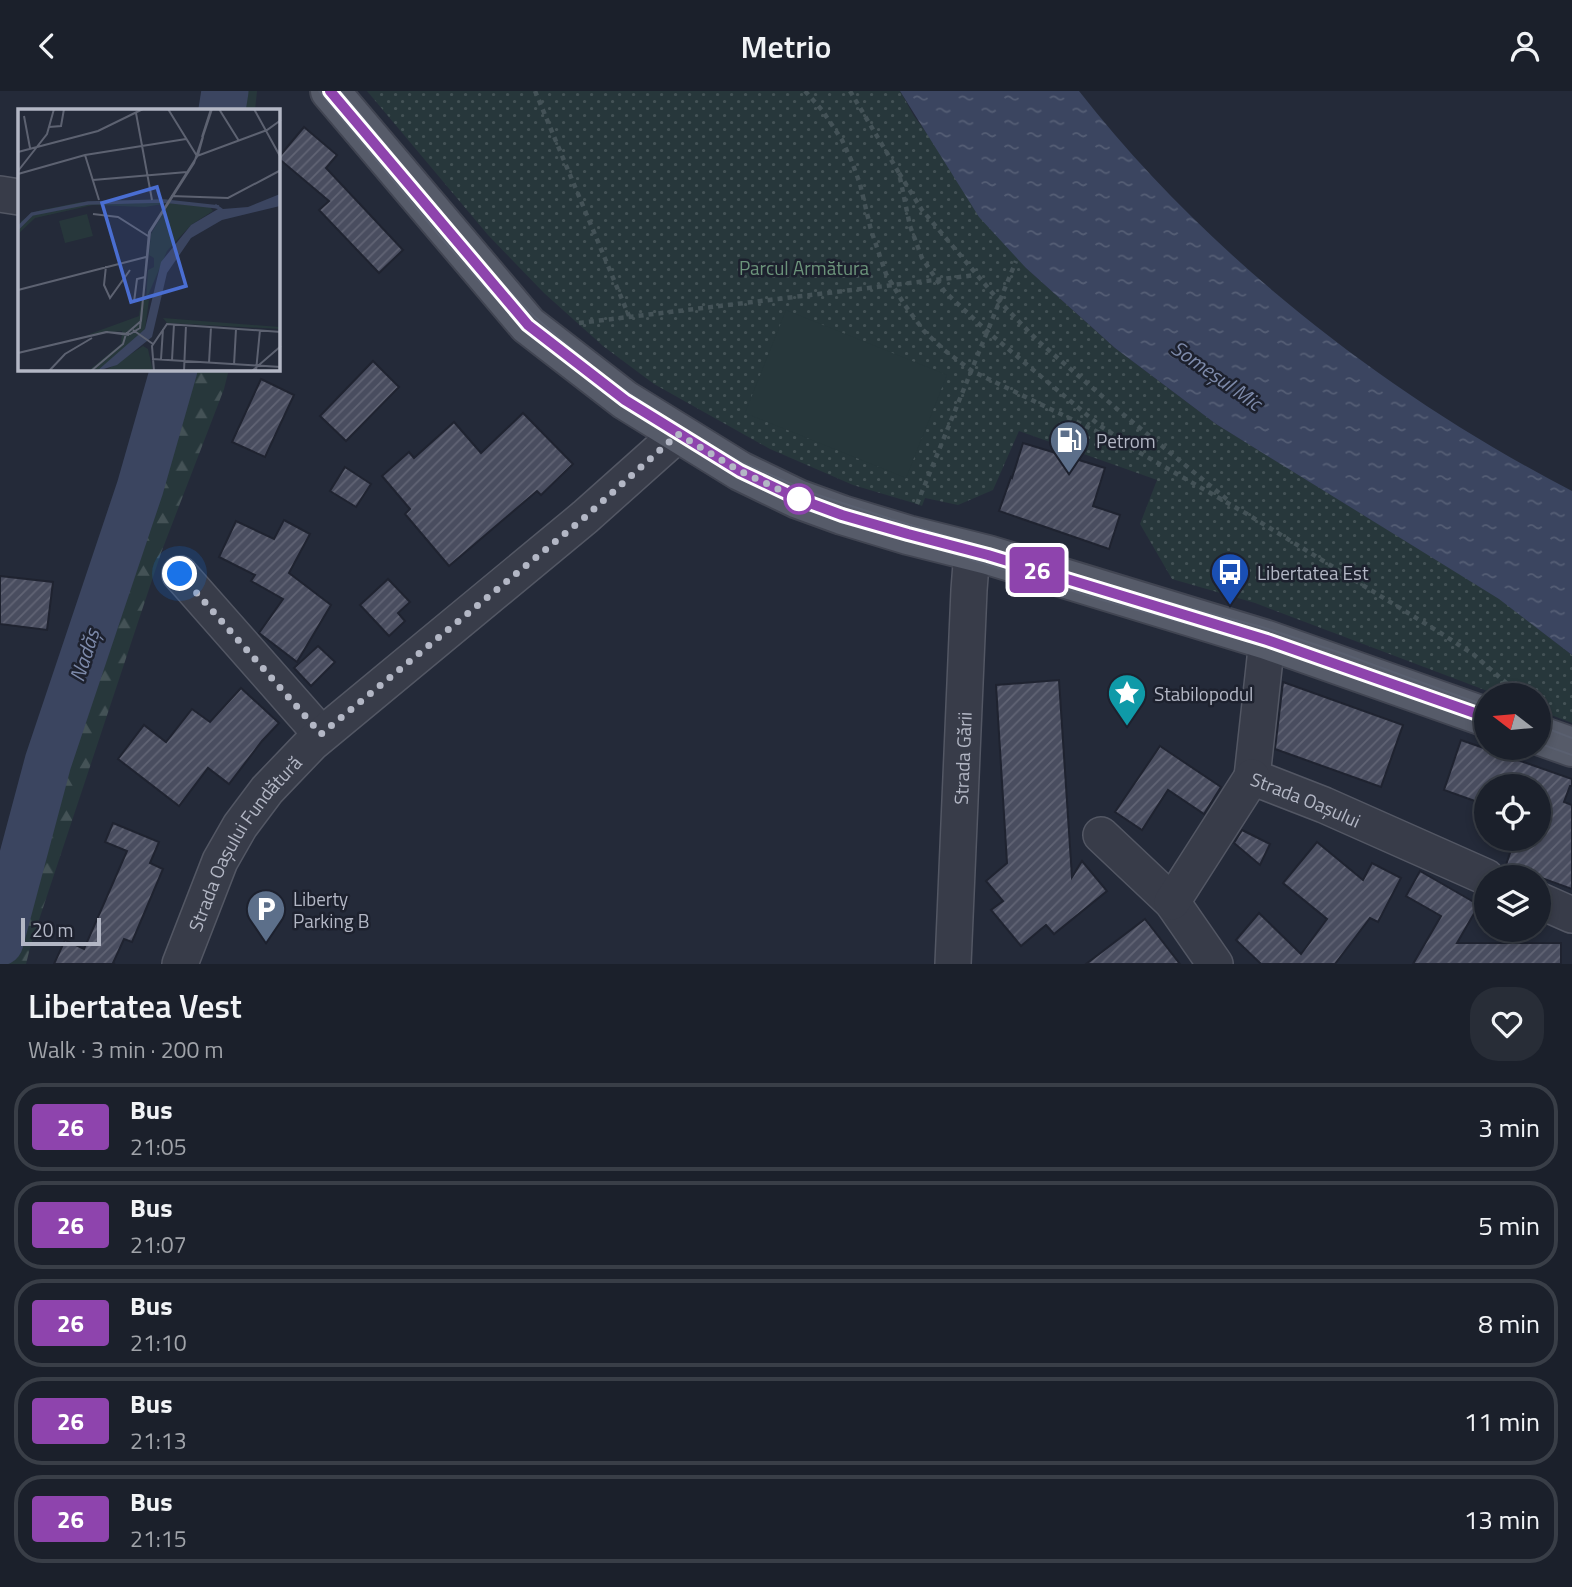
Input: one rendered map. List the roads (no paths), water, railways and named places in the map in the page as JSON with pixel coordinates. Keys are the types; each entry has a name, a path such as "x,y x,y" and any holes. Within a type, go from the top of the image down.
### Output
{"main road":[{"path":"330,91 528,325 625,400 740,471 799,499 971,558 1267,640 1474,713"},
{"path":"1551,740 1572,747"}],"street":[{"path":"0,194 18,197"},
{"name":"Strada Oașului Fundătură","path":"180,964 220,861 267,790 321,734 585,517 678,434"},
{"name":"Strada Gării","path":"953,964 971,558"},
{"path":"180,574 321,734"},
{"name":"Strada Oașului","path":"1267,640 1252,777 1324,805 1474,872"},
{"path":"1172,902 1252,777"},
{"path":"1101,835 1172,902 1215,964"},
{"path":"1551,906 1572,915"}],"water":[{"name":"Someșul Mic","path":"900,91 1079,91 1130,152 1184,210 1304,317 1435,411 1572,491 1572,655 1499,599 1216,424 1115,348 1026,268 979,217"}],"waterway":[{"name":"Nadăș","path":"222,109 225,91"},
{"name":"Nadăș","path":"0,942 48,762 140,488 173,371"}],"tram line":[{"path":"319,91 438,234 527,330 559,358 627,408 708,458 751,481 831,515 1102,600 1265,646 1474,721"},
{"path":"341,91 490,271 534,316 602,375 699,439 741,462 815,494 891,519 1141,595 1262,627 1474,702"},
{"path":"1551,730 1572,738"},
{"path":"1551,748 1572,755"}],"place":[{"name":"Petrom","path":"1069,474"},
{"name":"Libertatea Est","path":"1230,606"},
{"name":"Stabilopodul","path":"1127,727"},
{"name":"Liberty Parking B","path":"266,943"}],"park label":[{"name":"Parcul Armătura","path":"804,267"}]}
